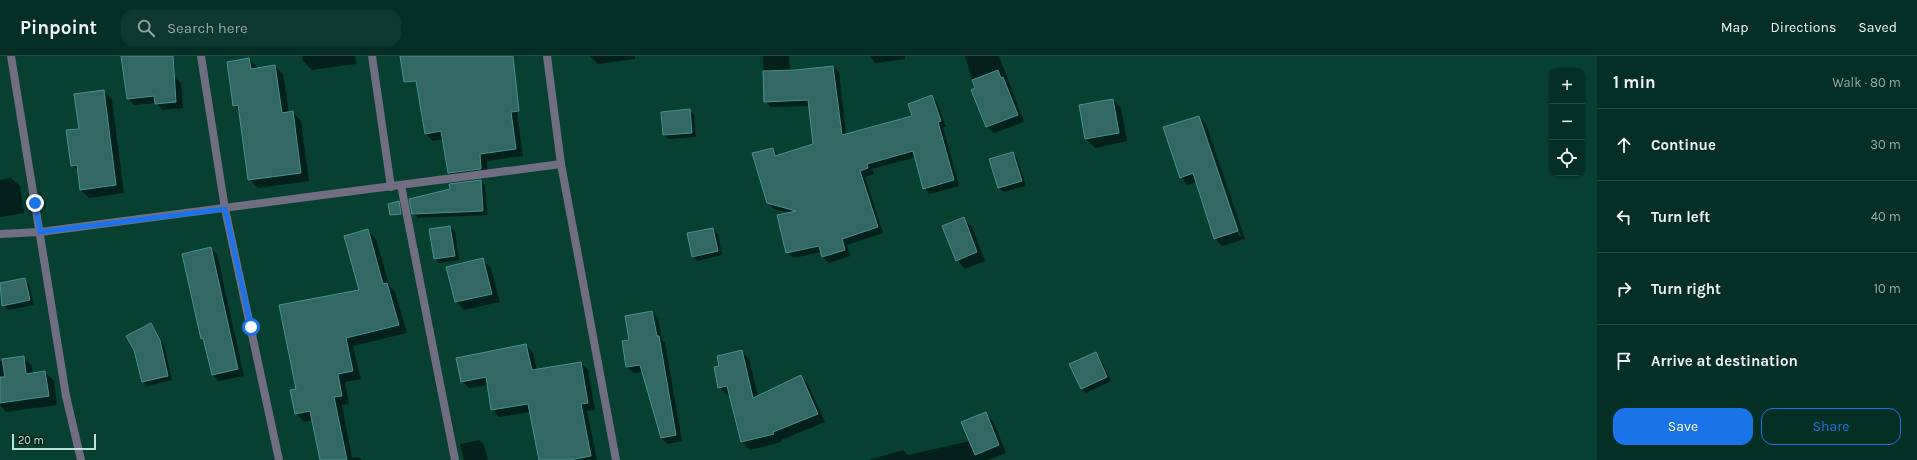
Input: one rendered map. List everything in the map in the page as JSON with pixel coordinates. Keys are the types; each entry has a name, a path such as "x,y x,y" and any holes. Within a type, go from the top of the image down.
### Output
{"street":[{"path":"11,56 66,396 81,460"},
{"path":"201,56 225,209 279,460"},
{"path":"372,56 391,187"},
{"path":"547,56 561,164 616,460"},
{"path":"0,234 40,232 225,209 561,164"},
{"path":"401,185 455,460"}],"building":[{"path":"121,56 173,56 176,102 155,104 154,96 127,99"},
{"path":"400,56 513,56 519,111 511,112 516,149 480,154 481,169 448,173 441,131 425,134 416,81 404,82"},
{"path":"249,58 251,69 275,65 282,113 293,111 301,173 248,180 238,105 233,106 227,62"},
{"path":"833,66 842,135 912,116 908,104 932,95 941,121 938,122 954,180 923,189 913,151 867,164 868,168 860,171 878,227 842,239 845,250 822,257 819,246 786,253 777,215 796,211 767,203 752,153 773,148 775,156 813,144 808,100 764,102 763,71 796,70"},
{"path":"998,70 1001,78 1003,77 1018,115 986,127 971,90 975,88 972,80"},
{"path":"104,90 116,185 80,190 77,165 71,166 66,130 79,129 74,94"},
{"path":"1113,99 1119,133 1085,139 1079,105"},
{"path":"690,109 692,133 663,135 661,112"},
{"path":"1199,116 1238,231 1214,239 1193,173 1180,178 1163,127"},
{"path":"1013,152 1022,181 998,188 989,159"},
{"path":"481,180 483,211 412,214 409,199 450,189 449,184"},
{"path":"399,201 401,214 390,215 388,204"},
{"path":"964,217 977,252 956,261 942,226"},
{"path":"450,226 455,256 434,259 429,229"},
{"path":"713,228 718,251 692,257 687,233"},
{"path":"368,229 383,284 387,283 399,325 346,338 353,371 338,374 342,396 334,397 347,460 320,460 310,411 295,414 290,390 296,389 279,305 359,290 344,236"},
{"path":"211,247 238,369 212,375 203,338 201,339 182,254"},
{"path":"483,258 492,294 455,302 446,267"},
{"path":"25,278 30,300 2,306 0,283"},
{"path":"652,311 657,336 659,336 676,435 661,438 640,365 626,367 622,341 629,340 625,316"},
{"path":"151,323 160,340 168,376 142,382 134,350 126,336"},
{"path":"526,344 532,370 581,362 588,403 581,404 591,456 570,460 539,460 528,404 491,410 486,377 461,382 456,358"},
{"path":"742,350 753,398 801,375 818,414 773,432 774,434 741,442 727,386 718,388 714,367 719,366 717,356"},
{"path":"1096,352 1107,377 1081,389 1069,364"},
{"path":"24,356 26,374 45,371 49,396 0,403 0,377 5,377 2,359"},
{"path":"986,412 999,445 975,455 961,422"}],"route":[{"path":"35,203 40,232 225,209 251,327"}]}
